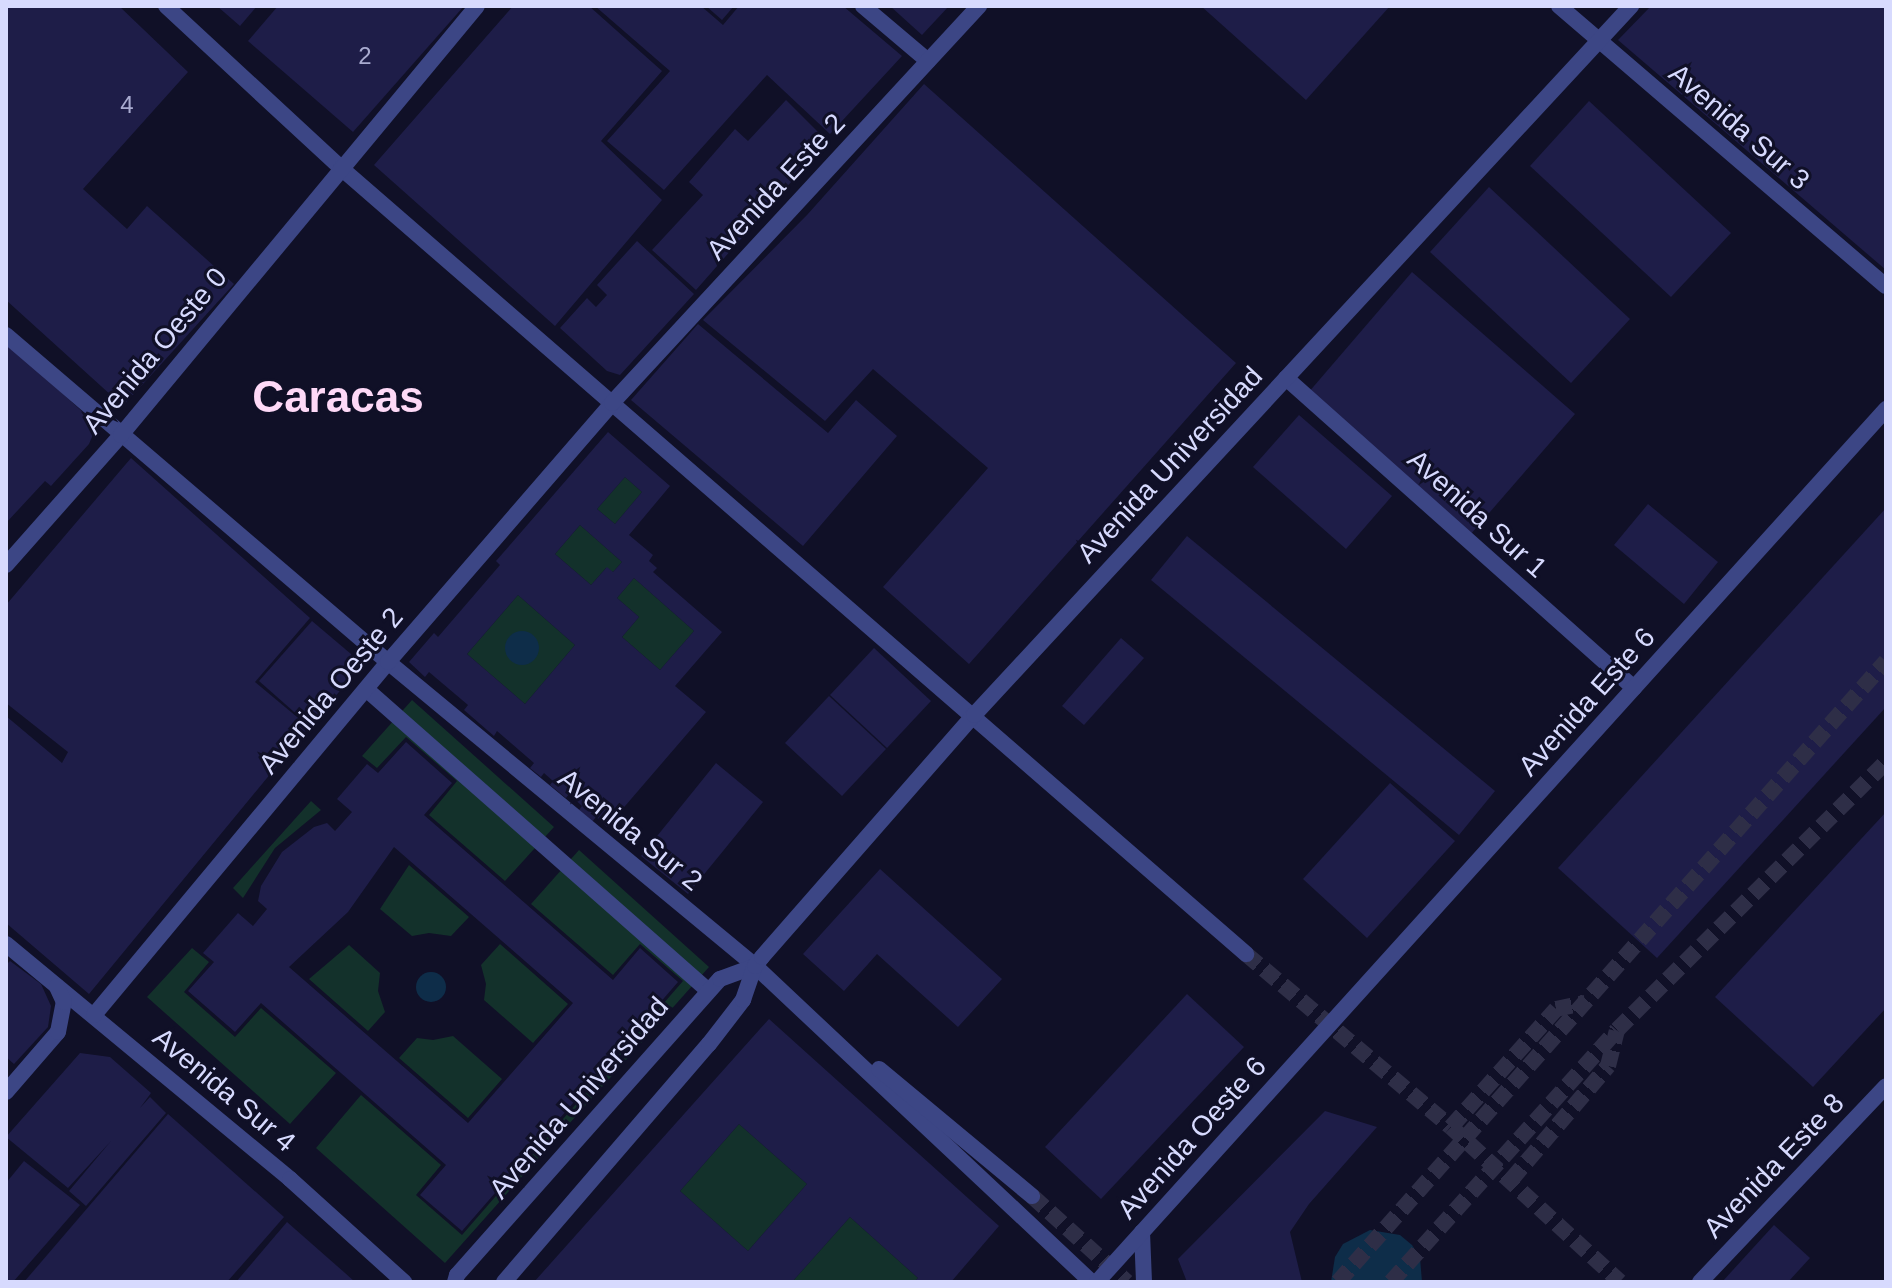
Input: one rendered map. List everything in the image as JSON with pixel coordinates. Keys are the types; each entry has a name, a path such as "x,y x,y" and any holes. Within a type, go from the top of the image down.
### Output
{"street":[{"path":"166,6 341,168 1246,954"},
{"name":"Avenida Oeste 0","path":"6,565 121,435 477,6"},
{"path":"863,6 928,61"},
{"name":"Avenida Este 2","path":"612,403 979,6"},
{"name":"Avenida Sur 3","path":"1559,6 1886,286"},
{"name":"Avenida Universidad","path":"504,1282 709,1044 743,1000 755,966 974,715 1631,6"},
{"name":"Avenida Sur 2","path":"6,335 388,662 755,966 1091,1282"},
{"name":"Avenida Sur 1","path":"1286,378 1634,688"},
{"name":"Avenida Oeste 2","path":"94,1015 388,662 612,403"},
{"name":"Avenida Este 6","path":"1326,1030 1886,409"},
{"path":"121,435 144,427"},
{"path":"366,689 708,991"},
{"name":"Avenida Sur 4","path":"6,944 290,1179 404,1282"},
{"path":"755,966 1032,1196"},
{"name":"Avenida Universidad","path":"455,1282 457,1275 708,991 720,979 755,966"},
{"path":"6,1092 58,1032 64,1002 51,979"},
{"name":"Avenida Oeste 6","path":"1097,1282 1326,1030"},
{"name":"Avenida Este 8","path":"1700,1282 1886,1086"},
{"path":"1142,1232 1144,1282"}],"green space":[{"path":"625,477 642,492 615,524 597,509"},
{"path":"580,525 622,562 613,572 606,568 591,585 555,554"},
{"path":"634,578 694,631 660,670 622,637 639,617 617,598"},
{"path":"518,595 575,645 525,704 467,654"},
{"path":"412,700 554,827 505,881 429,815 457,781 406,737 377,768 362,756"},
{"path":"311,801 321,810 275,848 243,898 233,888"},
{"path":"579,850 709,967 445,1263 316,1148 361,1095 441,1165 416,1195 462,1235 683,981 640,944 613,975 531,904"},
{"path":"409,865 469,917 451,936 429,933 412,936 380,909"},
{"path":"500,944 568,1004 533,1043 484,1000 486,984 481,965"},
{"path":"349,945 380,973 378,991 385,1012 368,1031 309,979"},
{"path":"192,948 209,962 184,992 235,1037 261,1008 336,1073 290,1124 147,997"},
{"path":"453,1036 502,1079 468,1118 399,1058 417,1038 433,1040"},
{"path":"739,1124 807,1184 748,1251 680,1191"},
{"path":"850,1217 918,1278 914,1282 792,1282"}],"water":[{"path":"522,631 534,636 539,648 534,660 522,665 510,660 505,648 510,636"},
{"path":"431,972 437,973 445,981 445,993 437,1001 431,1002 425,1001 417,993 416,987 417,981 425,973"},
{"path":"1370,1230 1400,1235 1412,1245 1420,1258 1422,1282 1331,1282 1335,1257 1343,1244"}],"building":[{"path":"6,6 119,6 188,72 83,189 127,229 147,206 234,284 123,406 6,300"},
{"path":"217,6 257,6 240,26"},
{"path":"278,6 464,6 353,132 248,41"},
{"path":"513,6 589,6 662,71 601,141 662,200 555,326 374,165"},
{"path":"595,6 701,6 723,25 739,6 843,6 902,56 830,134 767,75 664,190 607,141 670,71"},
{"path":"706,6 734,6 722,20"},
{"path":"890,6 949,6 922,35"},
{"path":"1201,6 1390,6 1306,100"},
{"path":"1651,6 1886,6 1886,270 1618,40"},
{"path":"924,84 1236,363 969,664 883,587 988,468 873,369 825,421 703,320 807,215"},
{"path":"786,100 827,141 696,290 652,250 703,195 689,182 735,129 748,141"},
{"path":"1589,101 1731,233 1671,297 1530,166"},
{"path":"1489,187 1630,319 1571,383 1430,252"},
{"path":"637,241 694,294 620,375 607,371 560,328 587,298 596,307 607,295 597,285"},
{"path":"1412,272 1575,414 1470,535 1308,393"},
{"path":"698,324 828,433 856,400 897,436 803,546 631,400"},
{"path":"6,342 97,425 89,444 51,486 45,481 6,523"},
{"path":"1299,415 1392,496 1346,549 1253,467"},
{"path":"608,432 670,486 629,535 653,555 649,561 657,568 653,572 722,632 675,686 706,712 607,827 596,817 592,822 579,810 582,806 569,794 566,798 550,785 553,781 544,773 541,777 530,768 534,763 497,731 494,736 464,710 468,705 429,672 425,677 409,662 434,633 438,637 500,565 496,561","holes":["625,477 642,492 615,524 597,509","580,525 622,562 613,572 607,567 591,585 555,554","634,578 694,631 660,670 622,637 639,617 617,598","518,595 575,645 525,704 467,654"]},
{"path":"131,458 310,618 255,682 309,727 89,994 6,923 6,716 62,763 68,752 6,703 6,605"},
{"path":"1648,504 1718,562 1684,604 1614,545"},
{"path":"1886,508 1886,707 1657,958 1558,868"},
{"path":"1187,536 1495,791 1459,835 1151,580"},
{"path":"312,621 351,654 356,672 310,726 259,681"},
{"path":"1121,638 1144,658 1084,725 1062,706"},
{"path":"874,648 931,701 887,748 830,695"},
{"path":"829,696 886,749 842,796 785,743"},
{"path":"406,742 452,783 424,815 613,980 640,948 678,982 462,1231 420,1195 446,1165 261,1003 235,1032 188,991 214,962 203,953 238,913 253,926 267,909 258,901 261,886 282,852 314,827 327,823 335,831 352,812 337,799 367,764 378,773","holes":["394,847 573,1003 468,1123 289,967 348,912"]},
{"path":"716,763 763,802 688,894 641,856"},
{"path":"1390,783 1455,841 1367,938 1303,879"},
{"path":"1886,812 1886,1008 1813,1087 1715,997"},
{"path":"880,869 1002,979 958,1027 877,954 844,991 803,954"},
{"path":"10,961 41,984 51,1006 48,1027 14,1064 6,1057 6,965"},
{"path":"1187,994 1244,1047 1101,1199 1045,1147"},
{"path":"769,1019 999,1226 951,1282 914,1282 918,1278 850,1217 792,1282 534,1282","holes":["739,1124 807,1184 748,1251 680,1191"]},
{"path":"80,1053 110,1057 151,1093 140,1108 150,1097 166,1113 86,1206 69,1191 111,1141 68,1188 6,1137"},
{"path":"1325,1111 1377,1127 1309,1204 1290,1232 1302,1282 1187,1282 1178,1259"},
{"path":"168,1114 284,1217 227,1282 24,1282"},
{"path":"24,1161 80,1205 13,1282 6,1282 6,1183"},
{"path":"287,1222 345,1273 355,1282 236,1282"},
{"path":"1774,1225 1810,1258 1788,1282 1722,1282"}],"tunnel":[{"path":"1338,1282 1886,661"},
{"path":"1391,1282 1617,1030 1886,762"},
{"path":"1246,954 1451,1127 1620,1282"},
{"path":"1451,1127 1556,1009 1585,1003"},
{"path":"1511,1180 1608,1066 1617,1031"},
{"path":"1032,1196 1127,1282"}],"district":[{"name":"Caracas","path":"338,397"}]}
